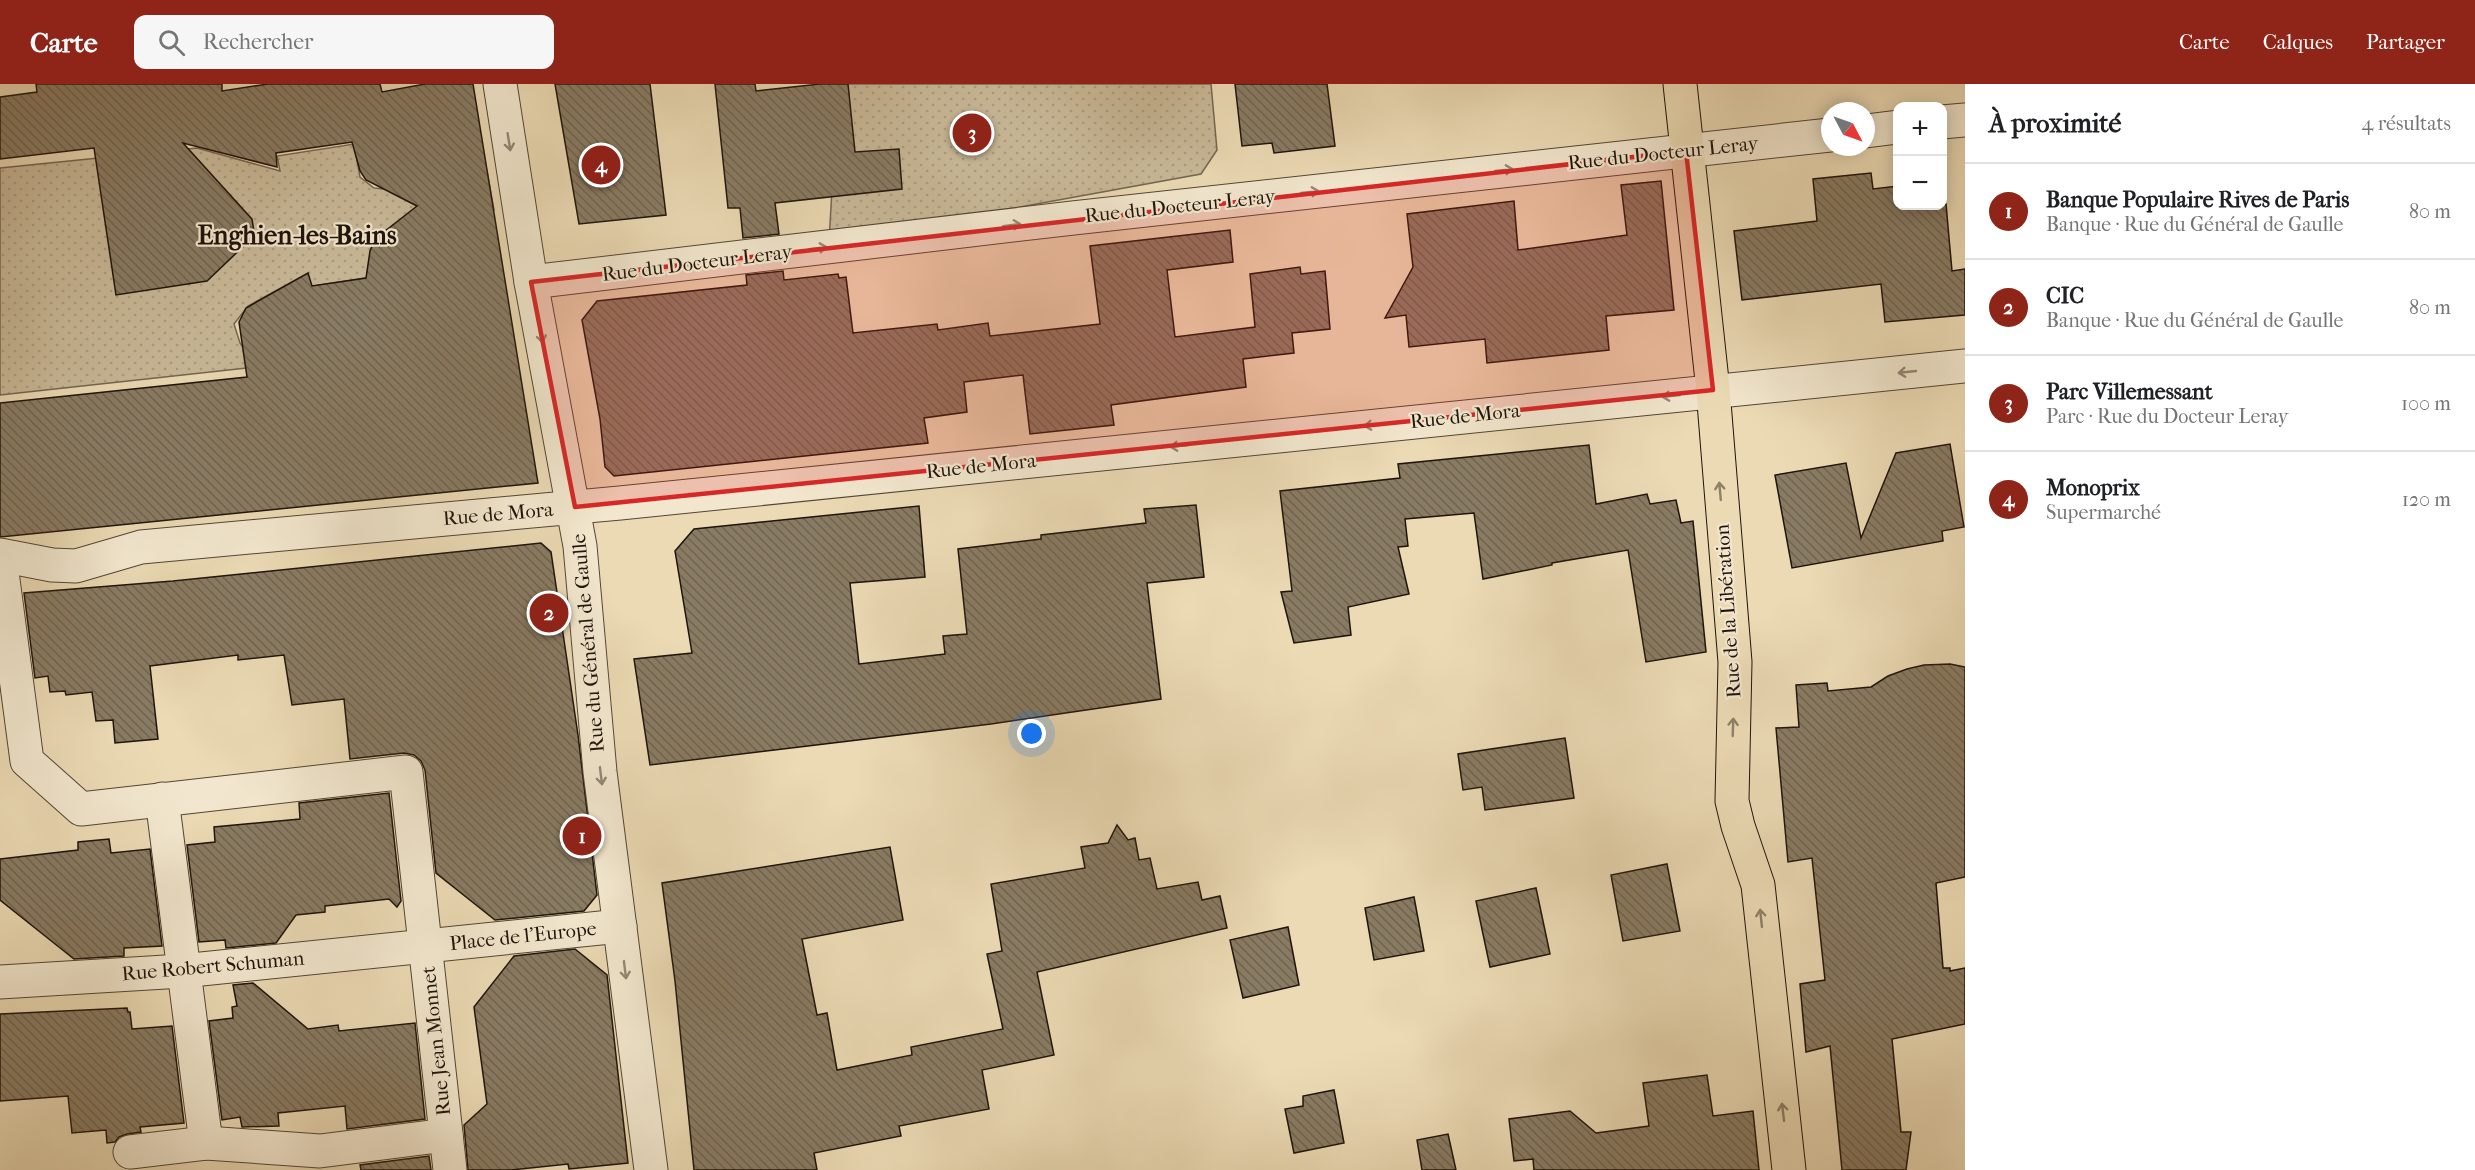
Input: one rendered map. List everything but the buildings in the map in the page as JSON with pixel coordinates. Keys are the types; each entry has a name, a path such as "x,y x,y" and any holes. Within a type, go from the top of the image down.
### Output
{"main road":[{"name":"Rue de la Libération","path":"1680,84 1713,390 1735,662 1732,801 1758,885 1789,1170"}],"street":[{"name":"Rue du Général de Gaulle","path":"500,84 531,282 580,546 600,772 650,1170"},
{"path":"1947,122 1965,120"},
{"path":"1875,130 1893,128"},
{"name":"Rue du Docteur Leray","path":"531,282 1084,216 1821,136"},
{"name":"Rue de Mora","path":"0,556 51,565 76,566 141,547 574,507 1965,366"},
{"path":"0,556 27,761 81,809 162,799 182,971 206,1143"},
{"name":"Rue Jean Monnet","path":"162,799 406,772 450,1170"},
{"name":"Place de l'Europe","path":"426,946 620,926"},
{"name":"Rue Robert Schuman","path":"0,982 182,971 426,946"},
{"name":"Rue Jean Monnet","path":"130,1152 206,1143 321,1160 446,1135"}],"highlighted area":[{"path":"1686,151 1713,390 575,507 531,282"}],"shaded area":[{"path":"838,84 1211,84 1217,150 1201,174 829,242"},
{"path":"354,144 360,177 374,188 386,189 487,171 494,210 390,228 374,242 371,255 372,277 307,287 308,273 248,306 234,324 240,343 256,367 0,395 0,168 197,148 280,171 277,156"}],"place":[{"name":"Parc Villemessant","path":"972,133"},
{"name":"Monoprix","path":"601,165"},
{"name":"CIC","path":"549,613"},
{"name":"Banque Populaire Rives de Paris","path":"582,836"}],"district":[{"name":"Enghien-les-Bains","path":"297,235"}]}
